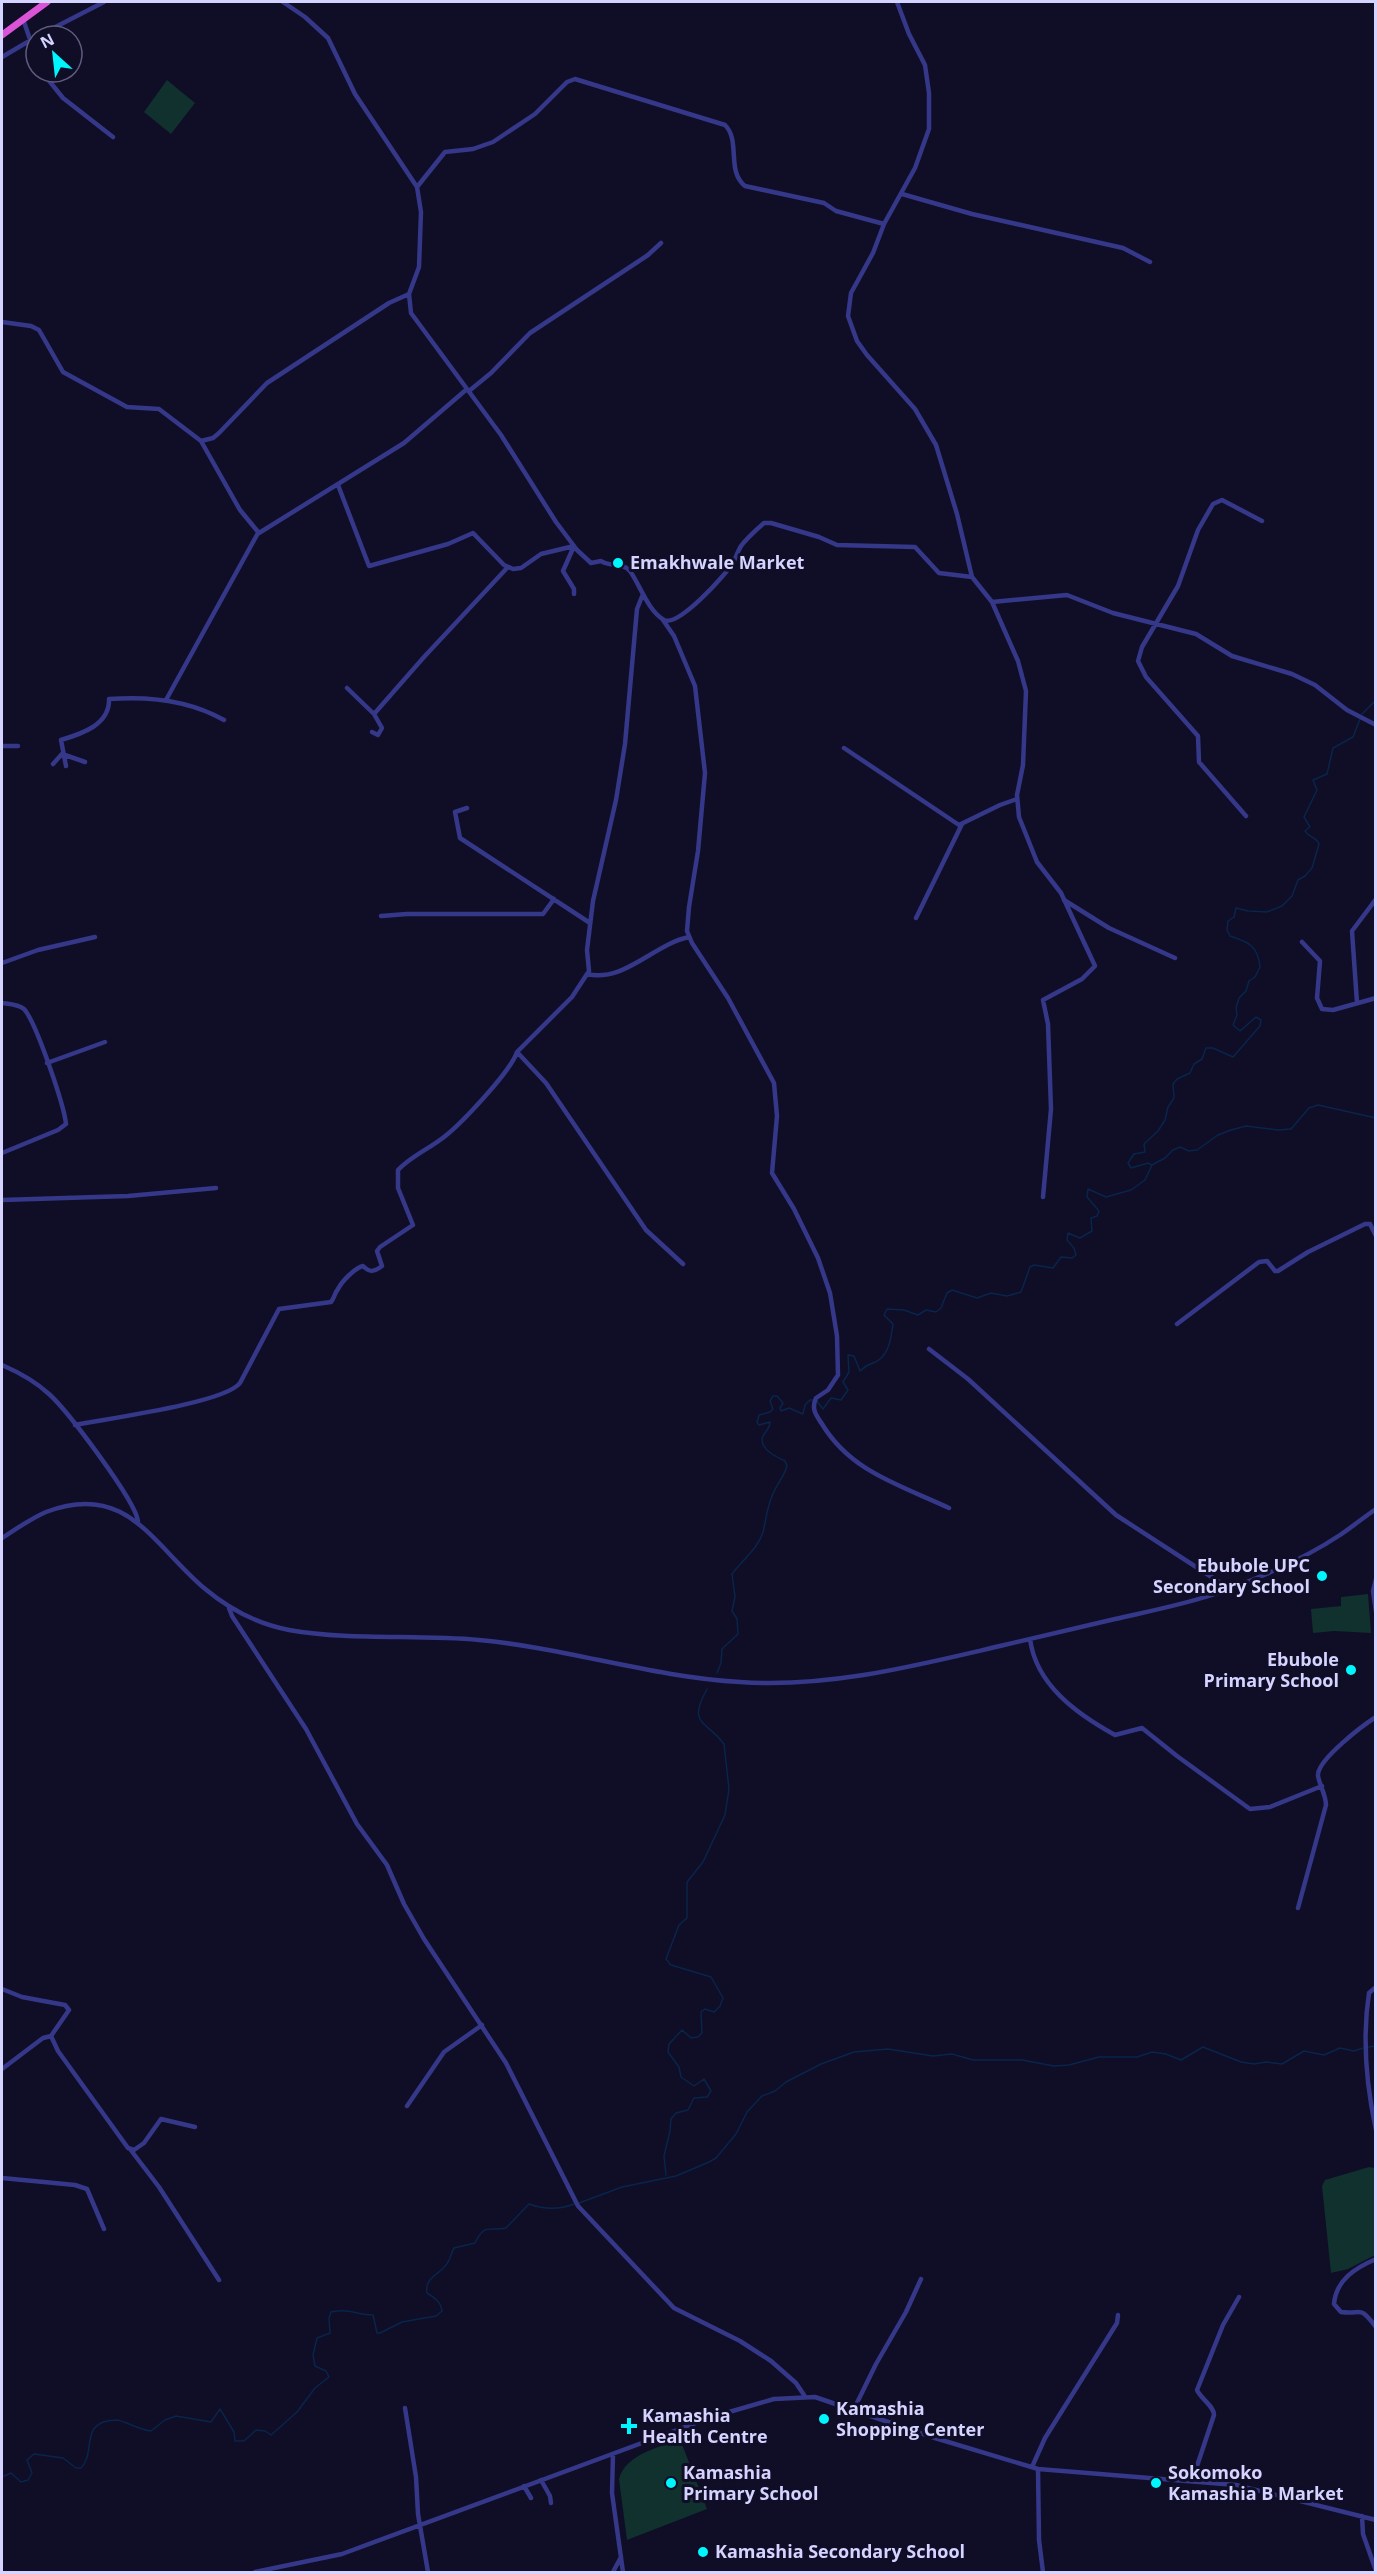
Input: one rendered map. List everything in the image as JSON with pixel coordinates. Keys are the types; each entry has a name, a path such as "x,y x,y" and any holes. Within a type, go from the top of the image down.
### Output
{"highway":[{"path":"2,35 47,2"}],"street":[{"path":"62,24 104,2"},
{"path":"283,2 305,17 328,38 355,94 417,187 421,212 419,267 409,294 411,313 501,435 573,546 591,563 601,561 605,564 623,566 637,582 642,594 674,636 695,686 703,749 705,790 688,907 689,937 728,998 774,1083 777,1116 772,1173 794,1209 822,1268 830,1293 837,1336 838,1375 828,1390 814,1401 816,1414 843,1452 860,1466 948,1508"},
{"path":"897,2 909,34 925,65 929,93 927,139 902,194 884,224 873,253 851,293 848,316 862,348 876,368 915,409 936,445 957,514 972,577 992,602 1018,661 1026,690 1024,756 1017,799 1023,830 1037,862 1065,900 1074,926 1095,966 1082,979 1043,1000 1048,1024 1051,1109 1043,1197"},
{"path":"23,19 25,24"},
{"path":"2,57 24,44"},
{"path":"417,187 445,152 472,149 493,142 535,114 567,82 575,79 725,125 731,135 737,177 745,186 824,203 837,211 884,224"},
{"path":"52,84 63,98 113,137"},
{"path":"902,194 972,214 1124,248 1150,261"},
{"path":"166,700 258,533 404,443 468,390 530,333 648,255 661,243"},
{"path":"201,441 213,438 267,383 295,363 389,303 409,294"},
{"path":"2,322 31,326 39,330 63,372 127,407 159,409 201,441 240,510 258,533"},
{"path":"338,485 369,566 448,544 473,533 507,568 519,569 541,554 573,546"},
{"path":"1246,816 1199,762 1198,736 1146,677 1138,661 1142,647 1178,586 1195,538 1214,504 1222,500 1262,522"},
{"path":"662,618 669,621 674,619 698,601 732,563 741,546 764,523 819,537 837,545 915,547 939,573 972,577"},
{"path":"573,546 563,572 574,588 574,594"},
{"path":"374,714 507,568"},
{"path":"75,1425 232,1391 240,1383 279,1309 331,1302 337,1289 357,1267 363,1266 368,1271 375,1272 382,1266 377,1251 380,1247 413,1226 398,1188 398,1170 406,1161 453,1129 502,1076 517,1052 572,997 587,974 590,923 624,747 633,637 637,609 642,594"},
{"path":"992,602 1067,595 1113,613 1201,636 1239,660 1292,674 1315,685 1355,716 1376,725"},
{"path":"347,688 374,714 382,728 378,735 372,732"},
{"path":"66,766 60,740 84,734 96,726 105,714 109,699 166,700 204,710 224,720"},
{"path":"2,746 18,746"},
{"path":"844,748 957,825 1017,799"},
{"path":"62,753 85,762"},
{"path":"53,764 62,753"},
{"path":"467,808 456,812 459,838 590,923"},
{"path":"916,918 962,824"},
{"path":"381,916 543,914 554,899"},
{"path":"1357,1003 1352,931 1376,899"},
{"path":"1065,900 1109,928 1175,958"},
{"path":"2,963 38,950 95,937"},
{"path":"587,974 602,976 614,973 674,942 689,937"},
{"path":"1302,942 1320,961 1317,989 1319,1006 1327,1011 1376,998"},
{"path":"2,1003 17,1005 24,1010 32,1023 47,1063 65,1125 2,1153"},
{"path":"47,1063 105,1042"},
{"path":"517,1052 546,1083 646,1230 683,1264"},
{"path":"2,1200 128,1196 216,1188"},
{"path":"1177,1324 1259,1262 1267,1262 1275,1271 1278,1271 1308,1252 1365,1224 1370,1224 1376,1236"},
{"path":"929,1350 968,1379 1116,1515 1230,1589"},
{"path":"2,1365 26,1377 46,1391 75,1425 130,1501 136,1511 138,1521"},
{"path":"2,1538 41,1514 76,1506 107,1507 138,1521 189,1575 229,1608 260,1621 288,1629 480,1640 531,1647 685,1677 756,1683 803,1683 850,1678 914,1666 1185,1603 1230,1589 1314,1550 1339,1536 1376,1509"},
{"path":"1376,1579 1373,1591 1376,1612"},
{"path":"229,1608 306,1729 357,1824 387,1865 419,1931 506,2063 578,2206 674,2308 740,2341 771,2361 789,2376 804,2396"},
{"path":"1030,1639 1031,1651 1039,1670 1059,1696 1115,1735 1142,1728 1250,1809 1262,1810 1322,1786"},
{"path":"1298,1908 1326,1805 1317,1775 1325,1761 1376,1717"},
{"path":"1376,1987 1369,1993 1365,2047 1366,2082 1376,2130"},
{"path":"2,1989 22,1997 67,2006 68,2014 51,2036 44,2038 2,2069"},
{"path":"407,2106 444,2052 482,2025"},
{"path":"51,2036 58,2051 101,2114 159,2187 219,2280"},
{"path":"130,2149 140,2146 161,2119 195,2127"},
{"path":"2,2178 75,2185 87,2189 104,2229"},
{"path":"1376,2259 1356,2269 1344,2279 1337,2289 1334,2304 1341,2312 1356,2310 1363,2313 1376,2326"},
{"path":"854,2409 921,2279"},
{"path":"1192,2481 1214,2415 1213,2409 1197,2390 1223,2325 1239,2297"},
{"path":"1032,2468 1045,2438 1117,2323 1118,2315"},
{"path":"255,2572 342,2554 735,2409 774,2399 804,2396 828,2400 935,2438 1032,2468 1236,2485 1376,2520"},
{"path":"405,2408 428,2572"},
{"path":"613,2454 612,2493 623,2572"},
{"path":"1038,2469 1039,2540 1043,2572"},
{"path":"540,2480 550,2496 551,2503"},
{"path":"524,2486 531,2498"},
{"path":"1362,2517 1363,2534 1376,2571"},
{"path":"614,2572 621,2557"}],"green space":[{"path":"167,80 195,103 171,134 144,112"},
{"path":"1368,1594 1371,1633 1334,1631 1313,1633 1311,1609 1341,1606 1341,1597"},
{"path":"1369,2167 1375,2168 1375,2255 1348,2269 1331,2273 1322,2186 1325,2180"},
{"path":"680,2439 707,2509 627,2540 619,2479 623,2470 628,2463 644,2453"}],"waterway":[{"path":"1362,714 1376,700"},
{"path":"1152,1165 1148,1163 1131,1168 1128,1163 1134,1154 1145,1152 1144,1144 1158,1131 1165,1120 1168,1107 1174,1098 1173,1084 1177,1079 1190,1073 1194,1064 1202,1059 1206,1048 1213,1048 1233,1057 1260,1026 1261,1020 1256,1017 1240,1031 1233,1025 1239,998 1246,991 1249,981 1255,977 1260,967 1257,954 1251,945 1230,936 1227,930 1228,921 1234,917 1236,908 1267,912 1282,906 1292,896 1298,880 1312,868 1319,844 1305,831 1310,827 1304,817 1317,790 1313,780 1327,774 1333,748 1353,737 1360,719"},
{"path":"717,1673 721,1663 722,1649 738,1634 737,1619 732,1611 735,1597 732,1574 761,1538 770,1501 787,1466 785,1461 769,1452 763,1444 763,1436 770,1422 759,1425 757,1422 759,1415 773,1409 770,1401 773,1396 777,1396 783,1403 781,1411 789,1408 803,1414 805,1405 810,1400 816,1400 823,1409 831,1398 841,1400 848,1390 843,1382 849,1372 848,1355 854,1356 860,1371 878,1361 886,1352 893,1324 884,1315 887,1309 904,1310 918,1315 926,1310 936,1312 941,1308 947,1293 952,1290 977,1298 991,1293 1007,1296 1021,1292 1030,1267 1034,1265 1053,1268 1061,1257 1072,1258 1076,1255 1074,1248 1067,1240 1068,1233 1080,1238 1092,1231 1091,1218 1097,1216 1099,1211 1087,1197 1088,1189 1106,1197 1131,1190 1145,1180 1152,1165 1165,1158 1173,1150 1180,1147 1189,1151 1197,1150 1218,1135 1246,1126 1278,1130 1291,1129 1309,1108 1318,1105 1376,1118"},
{"path":"666,2175 664,2156 671,2119 676,2113 688,2110 694,2098 707,2097 711,2091 704,2079 694,2086 681,2077 679,2067 668,2052 669,2044 682,2030 691,2038 698,2037 702,2033 701,2012 705,2009 714,2012 720,2006 723,1998 711,1977 671,1965 666,1959 679,1925 687,1918 687,1882 703,1862 725,1815 729,1789 724,1744 701,1721 699,1716 701,1701 707,1689"},
{"path":"1368,2047 1376,2046"},
{"path":"579,2203 622,2187 676,2176 709,2162 716,2158 736,2134 747,2112 762,2096 775,2091 786,2082 821,2064 854,2052 888,2049 933,2056 952,2054 973,2060 1022,2060 1054,2066 1069,2065 1099,2057 1137,2057 1152,2052 1181,2060 1203,2047 1241,2062 1282,2064 1304,2051 1324,2055 1340,2048 1354,2051 1363,2048"},
{"path":"2,2477 11,2473 21,2482 28,2480 32,2473 27,2460 34,2454 63,2458 76,2468 81,2468 86,2461 92,2431 104,2422 116,2420 151,2431 165,2420 176,2416 211,2422 220,2409 234,2432 235,2441 244,2441 256,2430 265,2431 271,2435 297,2412 315,2388 329,2377 326,2371 315,2366 313,2355 317,2338 330,2333 331,2312 344,2311 373,2315 377,2333 402,2322 436,2316 442,2311 437,2300 427,2293 428,2283 448,2262 454,2248 475,2243 485,2230 506,2228 529,2204 551,2208 574,2204"}],"place":[{"name":"Emakhwale Market","path":"618,563"},
{"name":"Ebubole UPC Secondary School","path":"1322,1576"},
{"name":"Ebubole Primary School","path":"1351,1670"},
{"name":"Kamashia Shopping Center","path":"824,2419"},
{"name":"Kamashia Health Centre","path":"629,2426"},
{"name":"Kamashia Primary School","path":"671,2483"},
{"name":"Sokomoko Kamashia B Market","path":"1156,2483"},
{"name":"Kamashia Secondary School","path":"703,2552"}]}
